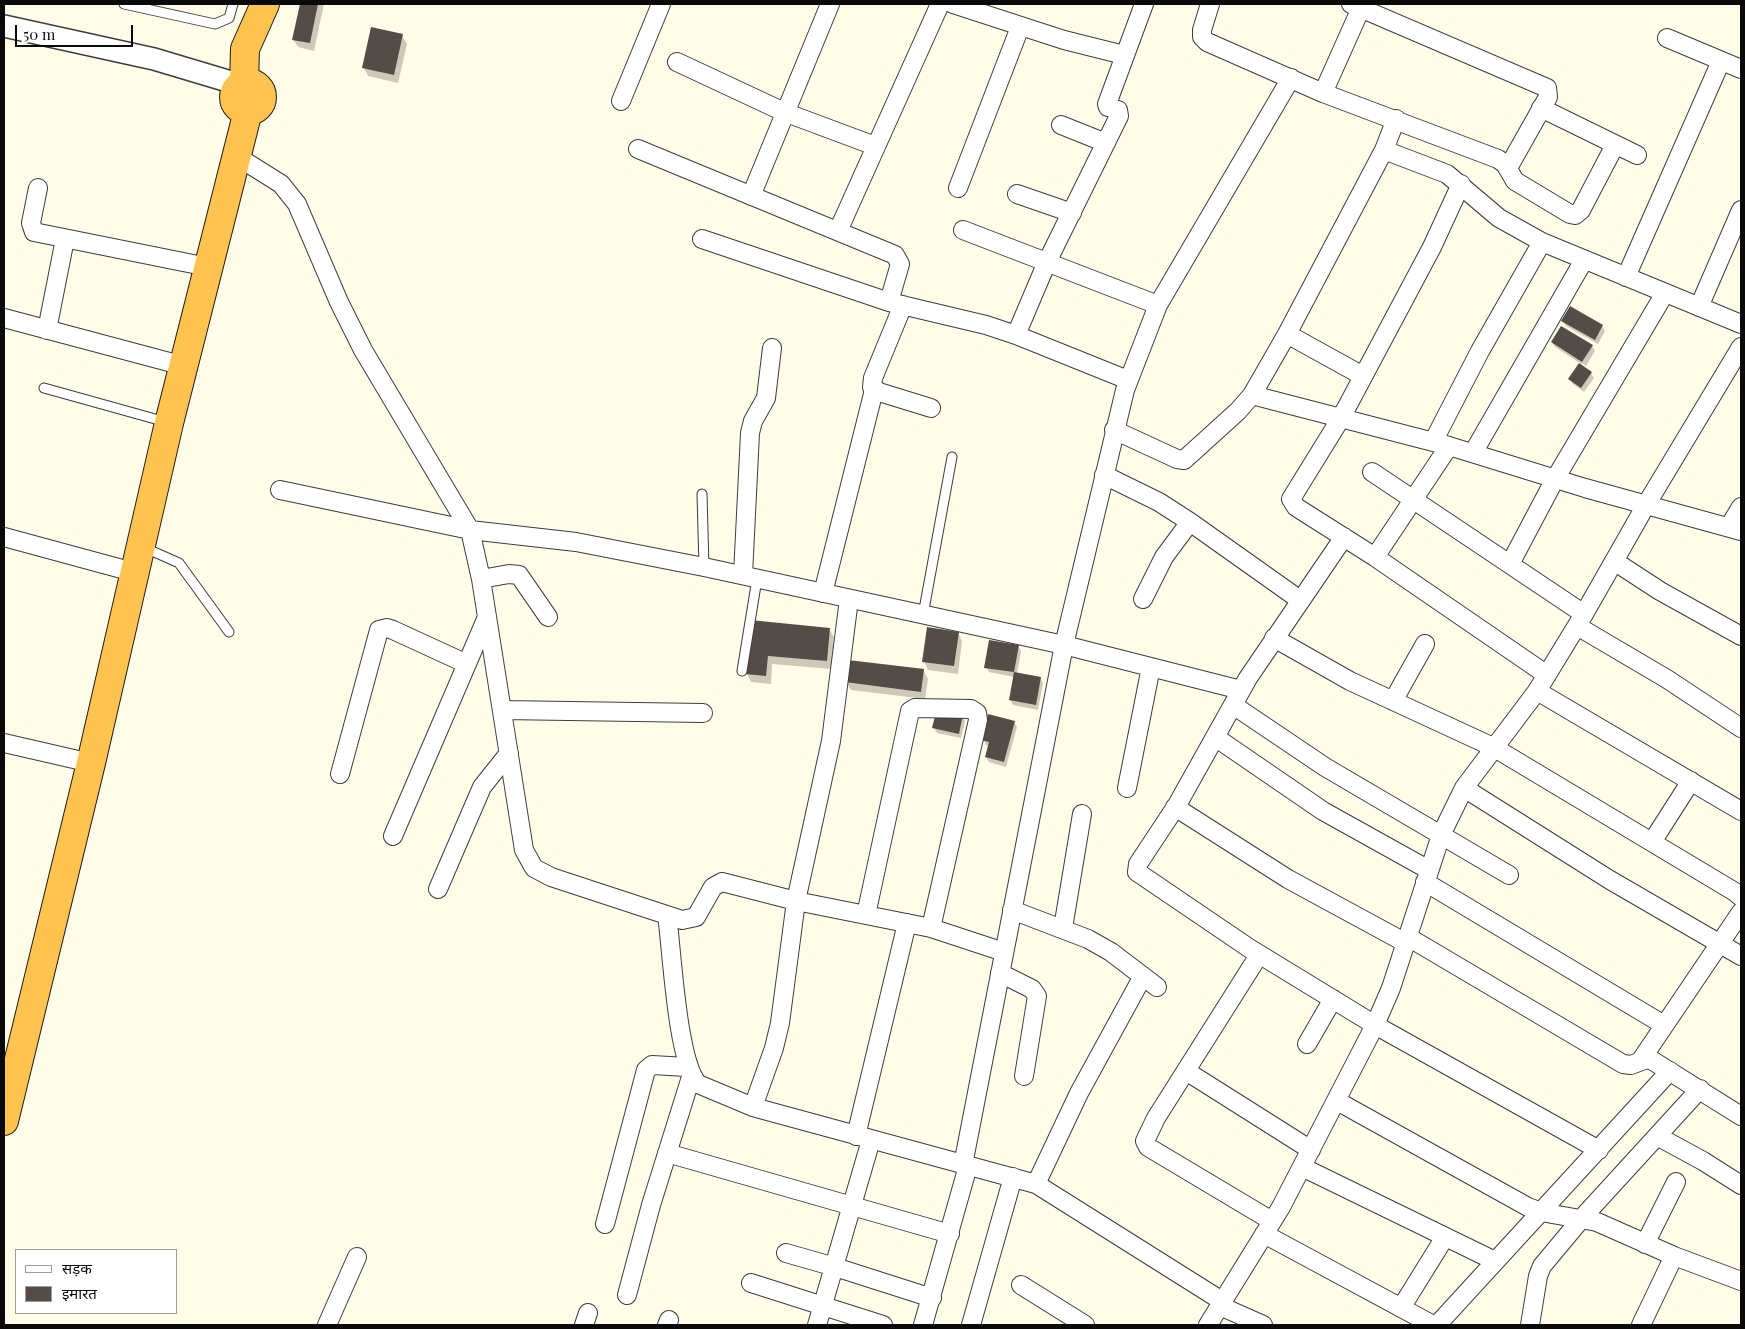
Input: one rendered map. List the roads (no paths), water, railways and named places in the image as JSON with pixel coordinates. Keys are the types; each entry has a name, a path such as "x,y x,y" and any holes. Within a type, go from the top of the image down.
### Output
{"highway":[{"path":"4,1121 10,1069 91,763 133,572 208,267 238,157 248,112 255,110 261,105 263,98 261,91 256,85 243,85 245,49 265,4"}],"street":[{"path":"621,101 661,4"},
{"path":"751,196 830,4"},
{"path":"838,231 940,4"},
{"path":"953,4 994,10 1020,26 1124,55"},
{"path":"1016,335 1047,262 1119,114 1118,110 1107,105 1144,4"},
{"path":"1210,4 1202,30 1204,40 1323,93 1498,158 1508,168 1515,181 1566,213 1575,215 1581,210 1615,145"},
{"path":"1323,93 1356,6 1547,88 1549,94 1508,168"},
{"path":"4,26 154,59 243,85"},
{"path":"958,188 1020,26"},
{"path":"1668,38 1741,70"},
{"path":"1626,277 1663,198 1721,61"},
{"path":"677,62 784,112 875,146"},
{"path":"923,1325 950,1234 966,1165 1000,973 1064,645 1114,430 1128,380 1158,305 1291,78"},
{"path":"1541,108 1637,156"},
{"path":"1114,430 1177,459 1184,460 1252,396 1287,334 1384,150 1396,119"},
{"path":"1061,125 1106,144"},
{"path":"638,149 838,231 898,258 896,304 873,378 874,390 823,593"},
{"path":"1384,150 1435,168 1461,184 1499,218 1542,242 1741,324"},
{"path":"238,157 282,184 297,204 339,302 363,350 470,530 488,616 524,850 534,868 551,877 682,920 693,919 700,912 713,887 719,882 796,901 931,928 1004,952"},
{"path":"1461,184 1432,247 1363,376 1291,499 1296,507 1375,557 1547,675"},
{"path":"38,188 32,230 37,233 208,267"},
{"path":"1017,194 1072,212"},
{"path":"1699,307 1740,214"},
{"path":"963,230 1158,305"},
{"path":"47,330 65,239"},
{"path":"702,239 896,304 1016,335 1128,380"},
{"path":"1375,557 1413,499 1441,444 1480,351 1542,242"},
{"path":"1473,454 1584,260"},
{"path":"1510,564 1554,479 1665,293"},
{"path":"4,318 184,366"},
{"path":"1287,334 1363,376"},
{"path":"1208,1325 1268,1228 1302,1167 1375,1025 1407,940 1441,835 1464,788 1537,691 1581,620 1646,505 1741,347"},
{"path":"750,577 750,433 753,421 766,398 772,348"},
{"path":"874,390 931,408"},
{"path":"1252,396 1441,444 1554,479 1735,529 1741,507"},
{"path":"1372,472 1510,564 1581,620 1741,728"},
{"path":"1104,475 1159,502 1300,600"},
{"path":"280,490 470,530 576,542 704,567 1064,645 1151,667 1237,698 1325,767 1509,875"},
{"path":"1143,599 1164,557 1190,522"},
{"path":"4,537 133,572"},
{"path":"1344,537 1274,638 1237,698 1175,807 1138,864 1137,872 1259,955 1375,1025 1599,1150"},
{"path":"1614,561 1667,595 1741,636"},
{"path":"481,579 509,574 519,575 548,617"},
{"path":"753,1107 778,1030 796,901 831,741 849,599"},
{"path":"393,836 488,616"},
{"path":"340,774 379,630 387,628 393,630 467,664"},
{"path":"1274,638 1350,681 1493,747 1741,897"},
{"path":"1393,701 1425,644"},
{"path":"1127,788 1151,667"},
{"path":"1537,691 1741,811"},
{"path":"866,915 910,711 915,708 971,710 978,713 978,720 931,928"},
{"path":"502,710 703,713"},
{"path":"1215,737 1315,806 1664,1025"},
{"path":"4,744 91,763"},
{"path":"438,889 482,787 509,753"},
{"path":"1652,842 1691,781"},
{"path":"1464,788 1610,880 1741,956"},
{"path":"1175,807 1288,880 1407,940 1623,1064 1631,1065 1641,1060 1650,1059 1741,1116"},
{"path":"1063,928 1082,814"},
{"path":"1012,910 1063,928 1111,952 1157,987"},
{"path":"1641,1060 1741,912"},
{"path":"627,1295 689,1072 668,915"},
{"path":"817,1325 853,1207 864,1138 907,923"},
{"path":"1259,955 1146,1134 1145,1144 1268,1228 1401,1308 1433,1325"},
{"path":"1000,973 1032,989 1037,996 1024,1076"},
{"path":"1036,1184 1078,1093 1143,976"},
{"path":"1307,1044 1333,999"},
{"path":"605,1224 646,1070 652,1065 689,1072 698,1084 709,1091 753,1107 1036,1184 1221,1304 1263,1325"},
{"path":"1186,1071 1311,1150"},
{"path":"1437,1325 1670,1071"},
{"path":"1530,1325 1539,1271 1582,1218 1700,1089"},
{"path":"1336,1101 1541,1212 1597,1222 1674,1256 1741,1281"},
{"path":"1657,1136 1703,1161 1741,1185"},
{"path":"667,1153 950,1234"},
{"path":"1302,1167 1495,1261"},
{"path":"971,1325 1012,1177"},
{"path":"1645,1244 1676,1182"},
{"path":"1401,1308 1445,1237"},
{"path":"786,1253 835,1266 932,1298"},
{"path":"1640,1325 1674,1256"},
{"path":"326,1325 357,1257"},
{"path":"751,1283 883,1325"},
{"path":"1021,1285 1085,1325"}],"lane":[{"path":"124,4 215,24 228,18 233,4"},
{"path":"44,388 169,422"},
{"path":"923,614 952,457"},
{"path":"702,494 704,567"},
{"path":"140,546 179,563 229,632"},
{"path":"742,672 750,577"}]}
